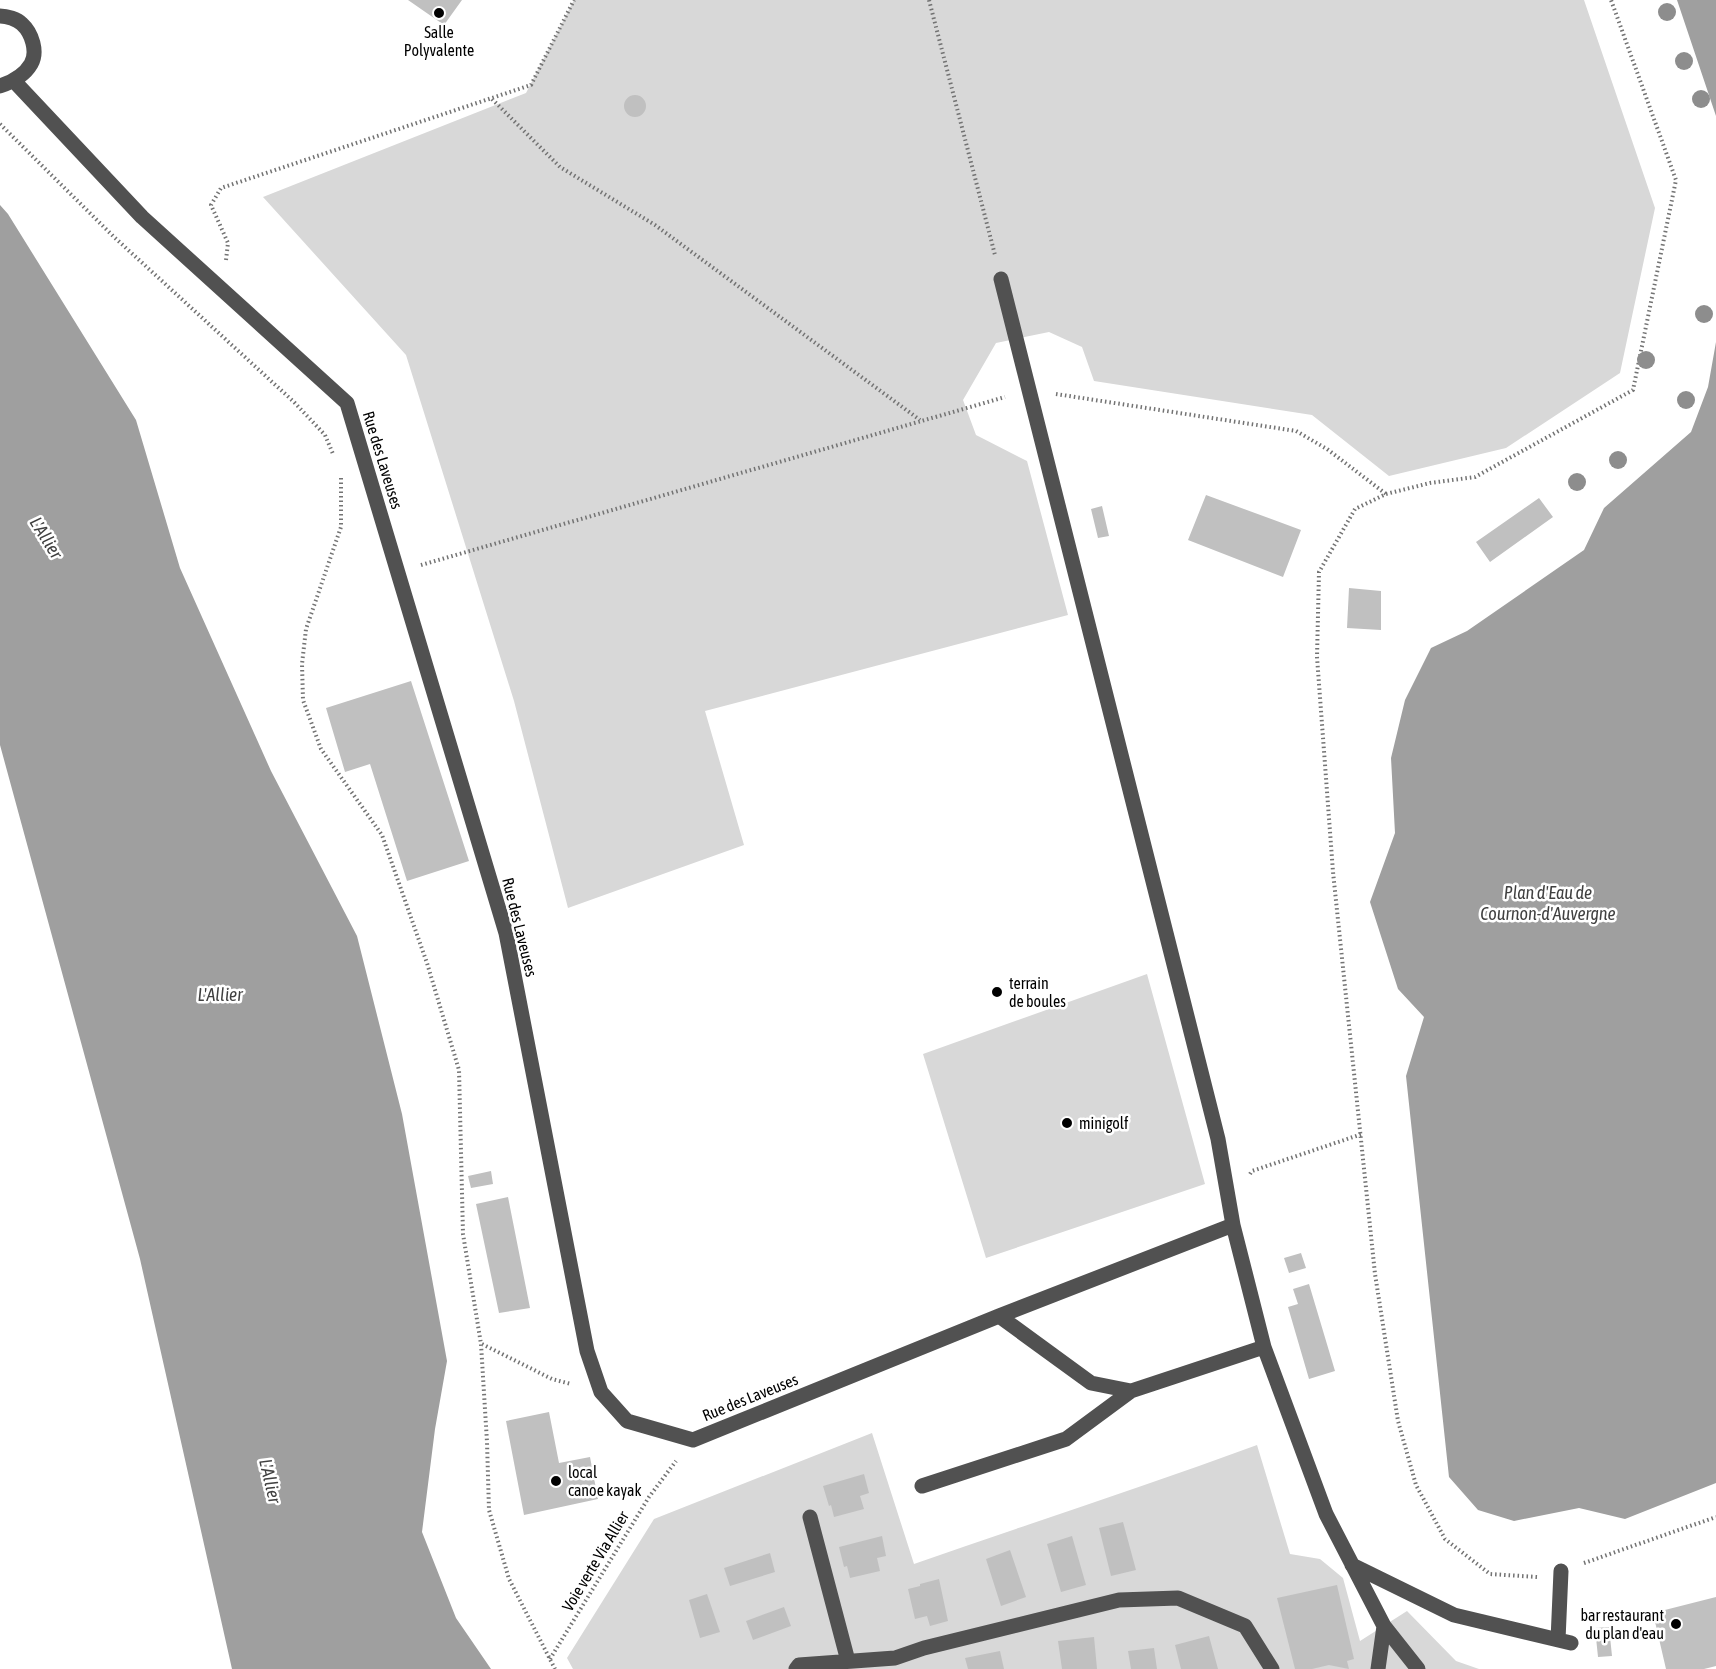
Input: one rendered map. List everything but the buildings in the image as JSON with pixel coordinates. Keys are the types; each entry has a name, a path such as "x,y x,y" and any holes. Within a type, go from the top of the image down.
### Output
{"street":[{"path":"7,0 2,16 23,24 32,38 34,50 32,63 7,84"},
{"name":"Rue des Laveuses","path":"7,84 142,217 347,403 506,933 587,1351 601,1392 627,1421 693,1440 999,1316 1233,1225"},
{"path":"1001,279 1218,1139 1233,1225 1264,1347 1326,1514 1384,1626 1418,1669"},
{"path":"999,1316 1091,1383 1131,1391"},
{"path":"922,1486 1066,1438 1131,1391 1264,1347"},
{"path":"810,1517 848,1661"},
{"path":"1352,1565 1454,1616 1565,1642 1561,1571"},
{"path":"796,1669 799,1665 895,1658 924,1648 1119,1600 1178,1598 1245,1626 1272,1669"},
{"path":"1378,1669 1384,1626"}],"path":[{"path":"210,279 225,263 228,243 211,205 221,188 531,85 574,0"},
{"path":"929,0 1001,279"},
{"path":"1611,0 1676,180 1633,390 1475,477 1430,483 1386,494 1355,509 1319,572 1317,657 1334,872 1375,1274 1396,1409 1416,1485 1445,1539 1490,1574 1542,1577 1716,1517"},
{"path":"492,99 560,167 655,225 921,421"},
{"path":"0,123 114,237 294,402 325,435 337,464"},
{"path":"398,572 1028,390 1296,431 1327,448 1386,494"},
{"path":"341,473 341,526 306,629 302,664 303,699 321,749 382,835 427,963 459,1070 463,1234 481,1344 488,1442 489,1510 509,1579 555,1669"},
{"path":"1248,1182 1252,1171 1362,1134"},
{"path":"481,1344 552,1379 601,1392"},
{"name":"Voie verte Via Allier","path":"549,1660 649,1497 693,1440"}],"shaded area":[{"path":"574,0 1584,0 1655,208 1620,373 1506,448 1389,476 1312,415 1094,381 1082,347 1049,332 996,343 963,400 976,435 1027,461 1068,615 705,711 744,845 568,908 514,701 406,355 263,197 526,93"},
{"name":"minigolf","path":"1147,974 1205,1184 986,1258 923,1054"},
{"path":"872,1433 914,1564 1257,1445 1290,1554 1320,1559 1343,1578 1360,1641 1407,1611 1456,1661 1479,1669 573,1669 567,1658 654,1519"}],"water":[{"path":"1677,0 1716,0 1716,116"},
{"name":"L'Allier","path":"0,205 8,214 136,420 180,568 271,771 357,936 402,1114 447,1361 435,1429 422,1532 456,1618 491,1669 232,1669 140,1259 0,745"},
{"name":"Plan d'Eau de Cournon-d'Auvergne","path":"1716,342 1716,1483 1625,1519 1579,1508 1514,1521 1478,1510 1449,1477 1406,1076 1424,1017 1398,989 1370,902 1395,833 1391,758 1405,700 1431,648 1467,631 1584,550 1604,508 1691,432 1708,387"}],"place":[{"name":"Salle Polyvalente","path":"439,13"},
{"name":"terrain de boules","path":"997,992"},
{"name":"minigolf","path":"1067,1123"},
{"name":"local canoe kayak","path":"556,1481"},
{"name":"bar restaurant du plan d'eau","path":"1676,1624"}]}
